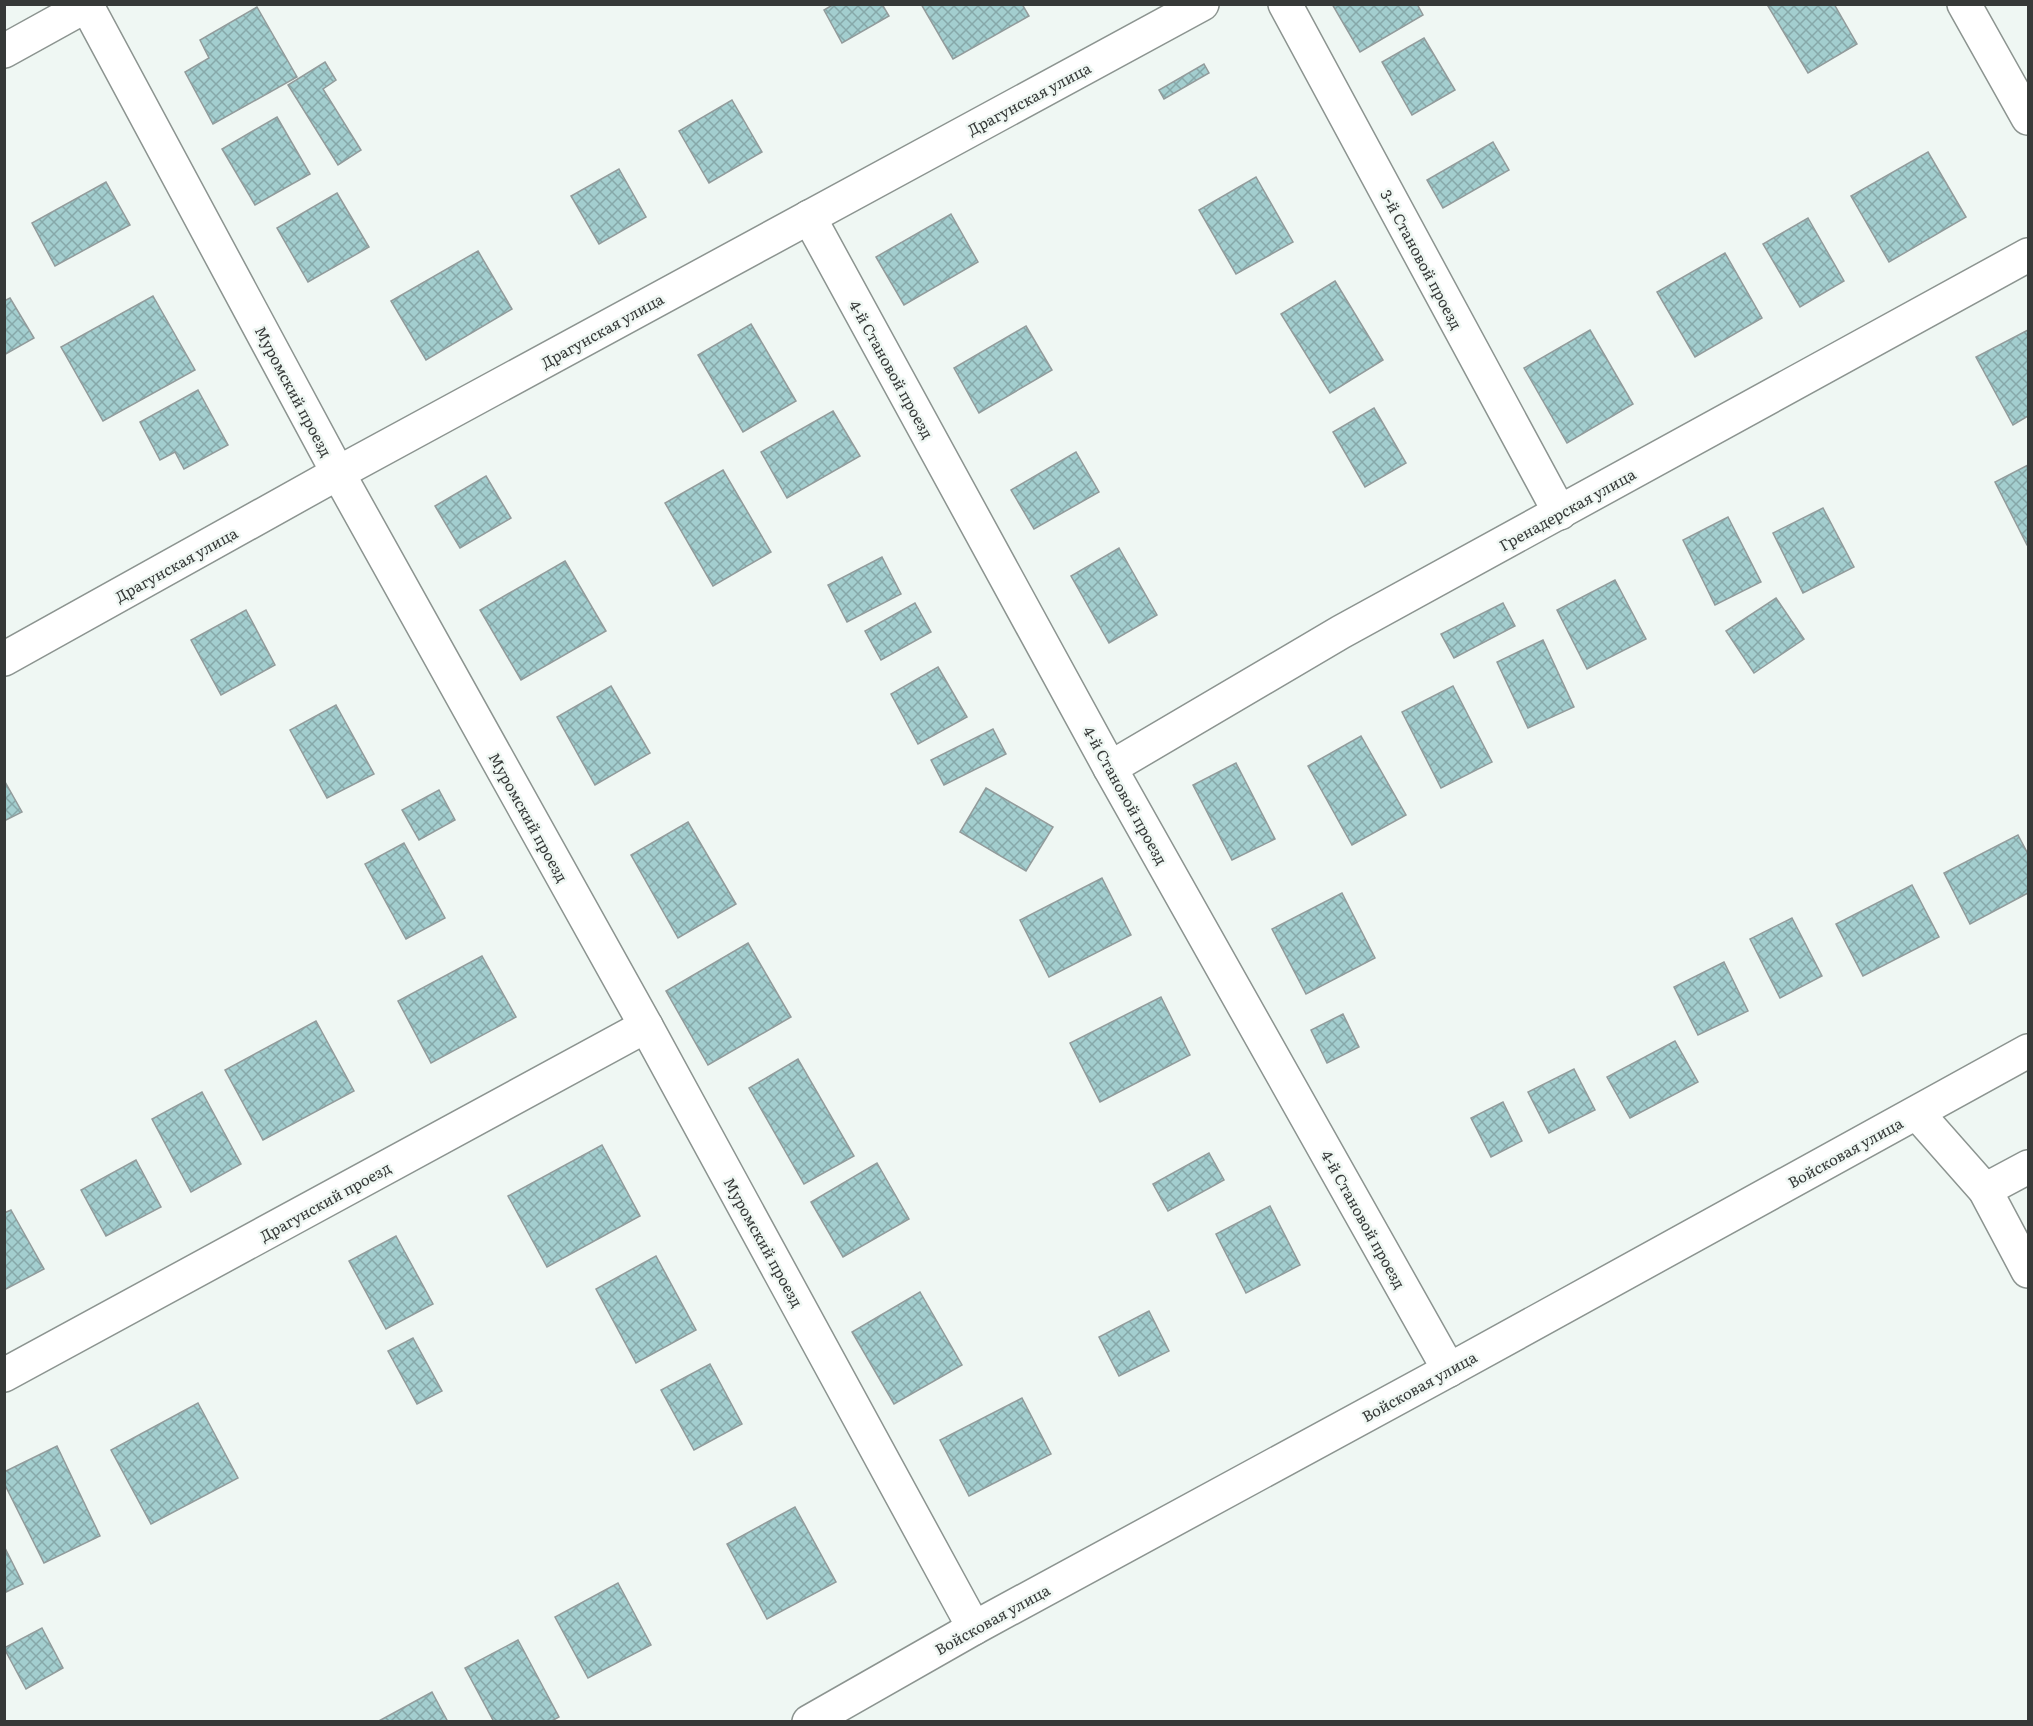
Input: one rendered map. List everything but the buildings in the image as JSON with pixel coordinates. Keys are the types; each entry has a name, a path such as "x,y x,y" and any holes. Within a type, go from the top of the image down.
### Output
{"street":[{"name":"Драгунская улица","path":"4,659 338,473 1202,4"},
{"name":"3-й Становой проезд","path":"1285,4 1560,513"},
{"path":"1964,4 2028,118"},
{"path":"4,51 87,5"},
{"name":"Муромский проезд","path":"87,5 338,473 646,1026 975,1628"},
{"name":"4-й Становой проезд","path":"809,217 1110,768 1449,1370"},
{"name":"Гренадерская улица","path":"1110,768 1341,632 2028,255"},
{"name":"Драгунский проезд","path":"4,1375 646,1026"},
{"name":"Войсковая улица","path":"809,1722 975,1628 2028,1051"},
{"path":"1917,1113 1985,1190 2028,1271"},
{"path":"1985,1190 2028,1167"}]}
